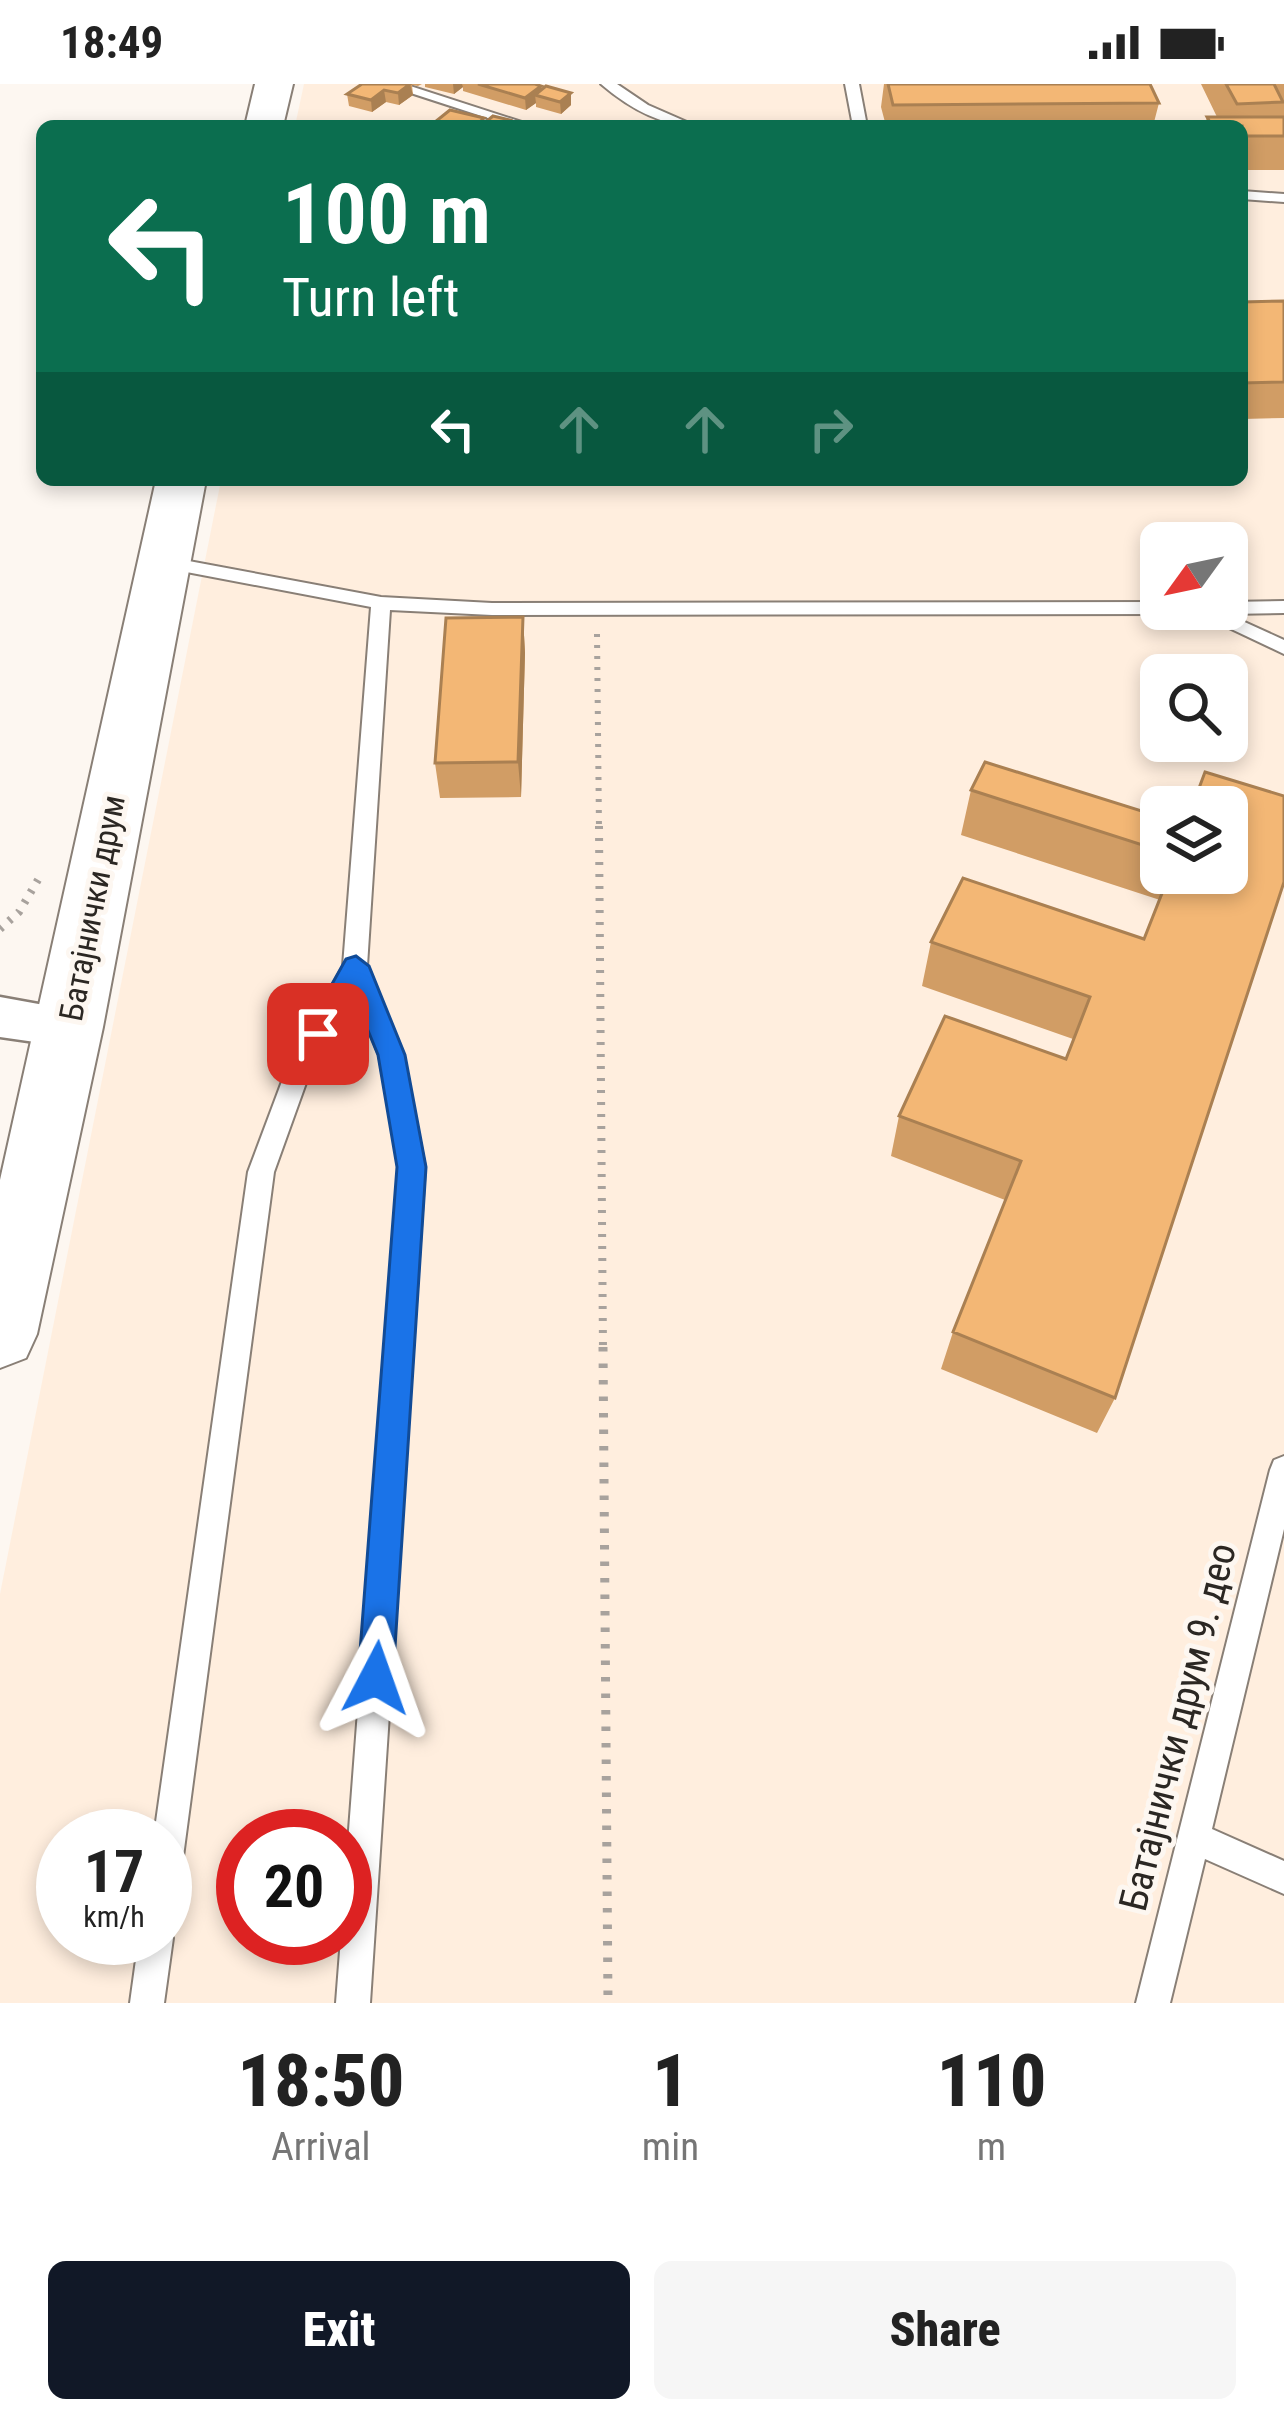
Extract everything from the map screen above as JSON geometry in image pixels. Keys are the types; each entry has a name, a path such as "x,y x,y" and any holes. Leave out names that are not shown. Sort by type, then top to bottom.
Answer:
{"main road":[{"path":"266,120 274,84"},
{"name":"Батајнички друм","path":"0,1334 19,1022 162,562 181,486"}],"lane":[{"path":"390,84 507,120"},
{"path":"608,84 643,108 674,120"},
{"path":"852,84 859,120"},
{"path":"1248,195 1284,198"},
{"path":"162,562 381,603 597,609 1140,608"},
{"path":"174,1809 260,1172 299,1068 356,966 381,603"},
{"path":"1248,608 1284,607"},
{"path":"1245,630 1284,648"},
{"path":"353,2003 412,1167 392,1055 356,966"},
{"name":"Батајнички друм 9. део","path":"1153,2003 1284,1470"},
{"path":"1196,1839 1284,1878"},
{"path":"147,2003 152,1965"}],"path":[{"path":"597,609 608,2003"},
{"path":"0,929 19,912 48,864"}],"shaded area":[{"path":"304,84 1284,84 1284,2003 0,2003 0,1594 220,486 1248,486 1248,120 296,120"}],"building":[{"path":"362,84 410,84 398,93 384,90 371,100 347,94"},
{"path":"478,84 535,84 541,86 525,98"},
{"path":"888,84 1150,84 1159,103 893,105"},
{"path":"1226,84 1274,84 1283,102 1237,104"},
{"path":"546,86 571,93 560,102 535,95"},
{"path":"450,110 484,118 482,120 438,120"},
{"path":"1284,117 1284,136 1248,136 1248,120 1209,120"},
{"path":"1284,301 1284,382 1248,383 1248,302"},
{"path":"523,617 518,762 435,763 446,618"},
{"path":"985,762 1140,810 1140,844 971,790"},
{"path":"1205,772 1284,796 1284,882 1115,1398 953,1332 1021,1161 899,1116 945,1016 1066,1059 1090,997 931,942 963,878 1144,939 1162,894 1248,894 1248,786 1200,786"}],"route":[{"path":"318,1034 356,966 392,1055 412,1167 376,1678"}]}
